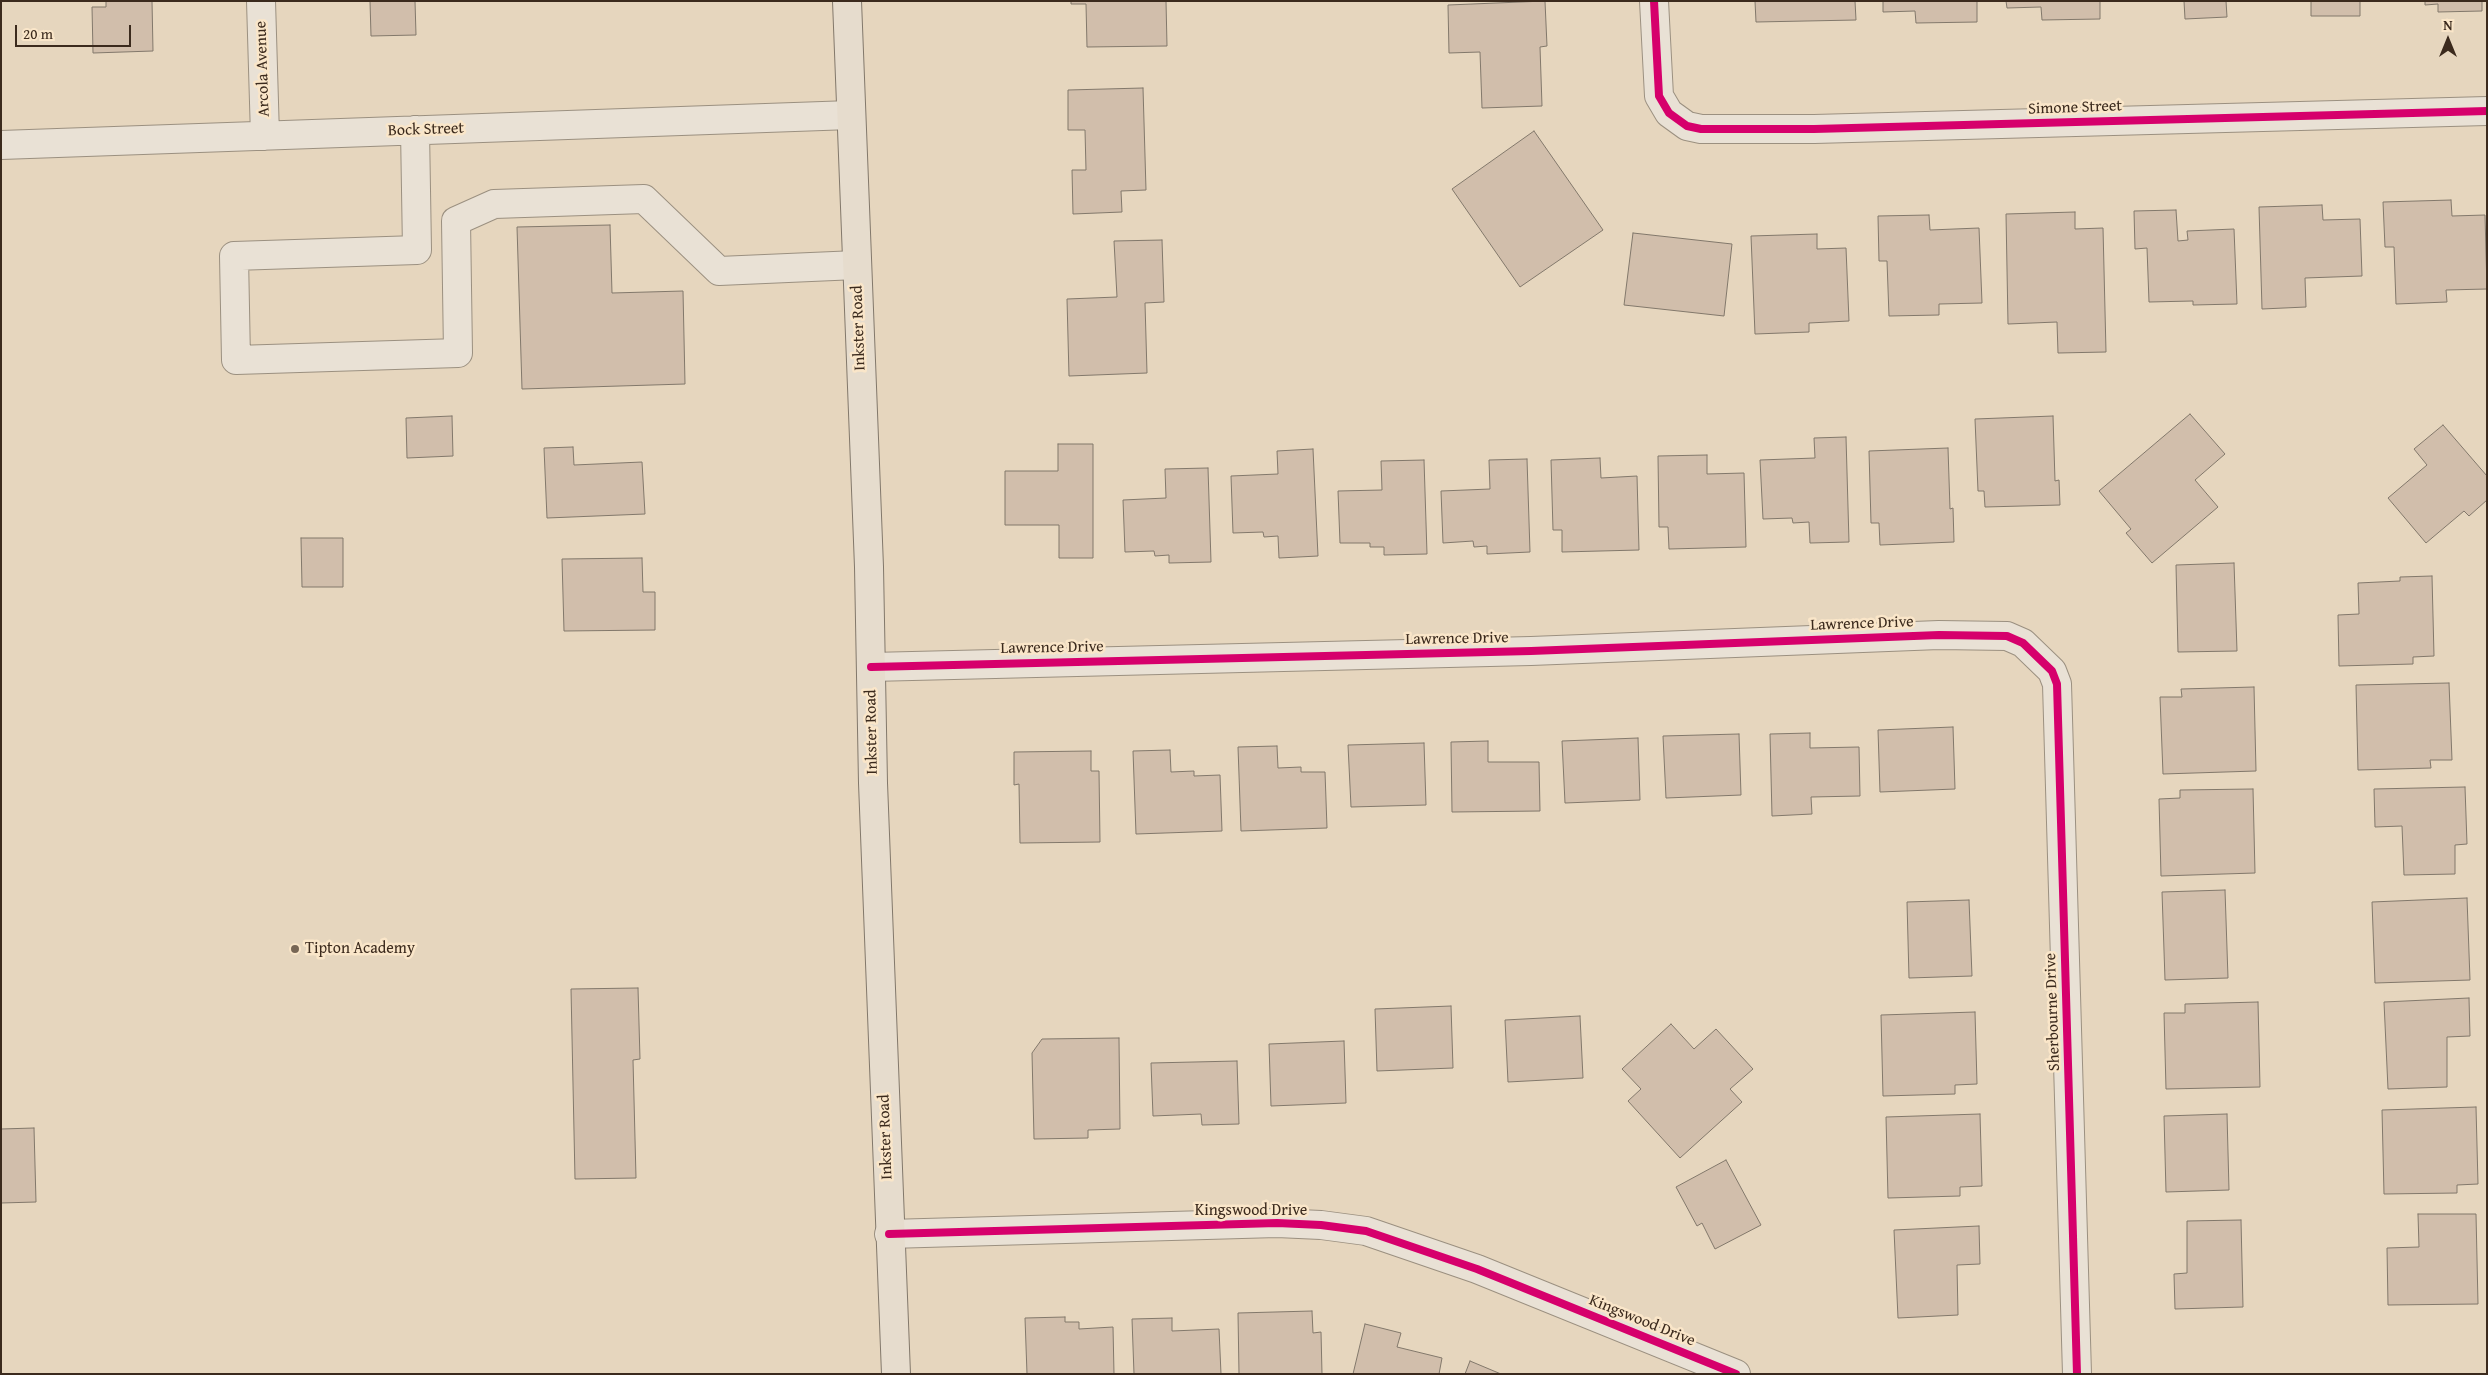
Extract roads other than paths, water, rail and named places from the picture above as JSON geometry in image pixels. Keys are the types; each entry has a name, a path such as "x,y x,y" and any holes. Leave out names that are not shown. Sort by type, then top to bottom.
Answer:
{"main road":[{"name":"Inkster Road","path":"847,1 869,567 873,783 889,1234 896,1374"}],"street":[{"name":"Arcola Avenue","path":"261,1 264,136"},
{"name":"Simone Street","path":"1654,1 1659,96 1669,113 1687,126 1700,129 1814,129 2487,111"},
{"name":"Bock Street","path":"1,145 851,115"},
{"path":"415,130 417,250"},
{"path":"457,250 234,256 236,360 458,353 457,250 456,222 494,204 644,199 719,271 857,265"},
{"name":"Lawrence Drive","path":"871,667 1530,650 1939,635 2008,636 2023,643 2039,655"},
{"name":"Sherbourne Drive","path":"2039,655 2052,670 2057,684 2077,1374"},
{"name":"Kingswood Drive","path":"889,1234 1277,1223 1321,1225 1366,1231 1477,1269 1736,1374"}],"place":[{"name":"Tipton Academy","path":"295,949"}]}
